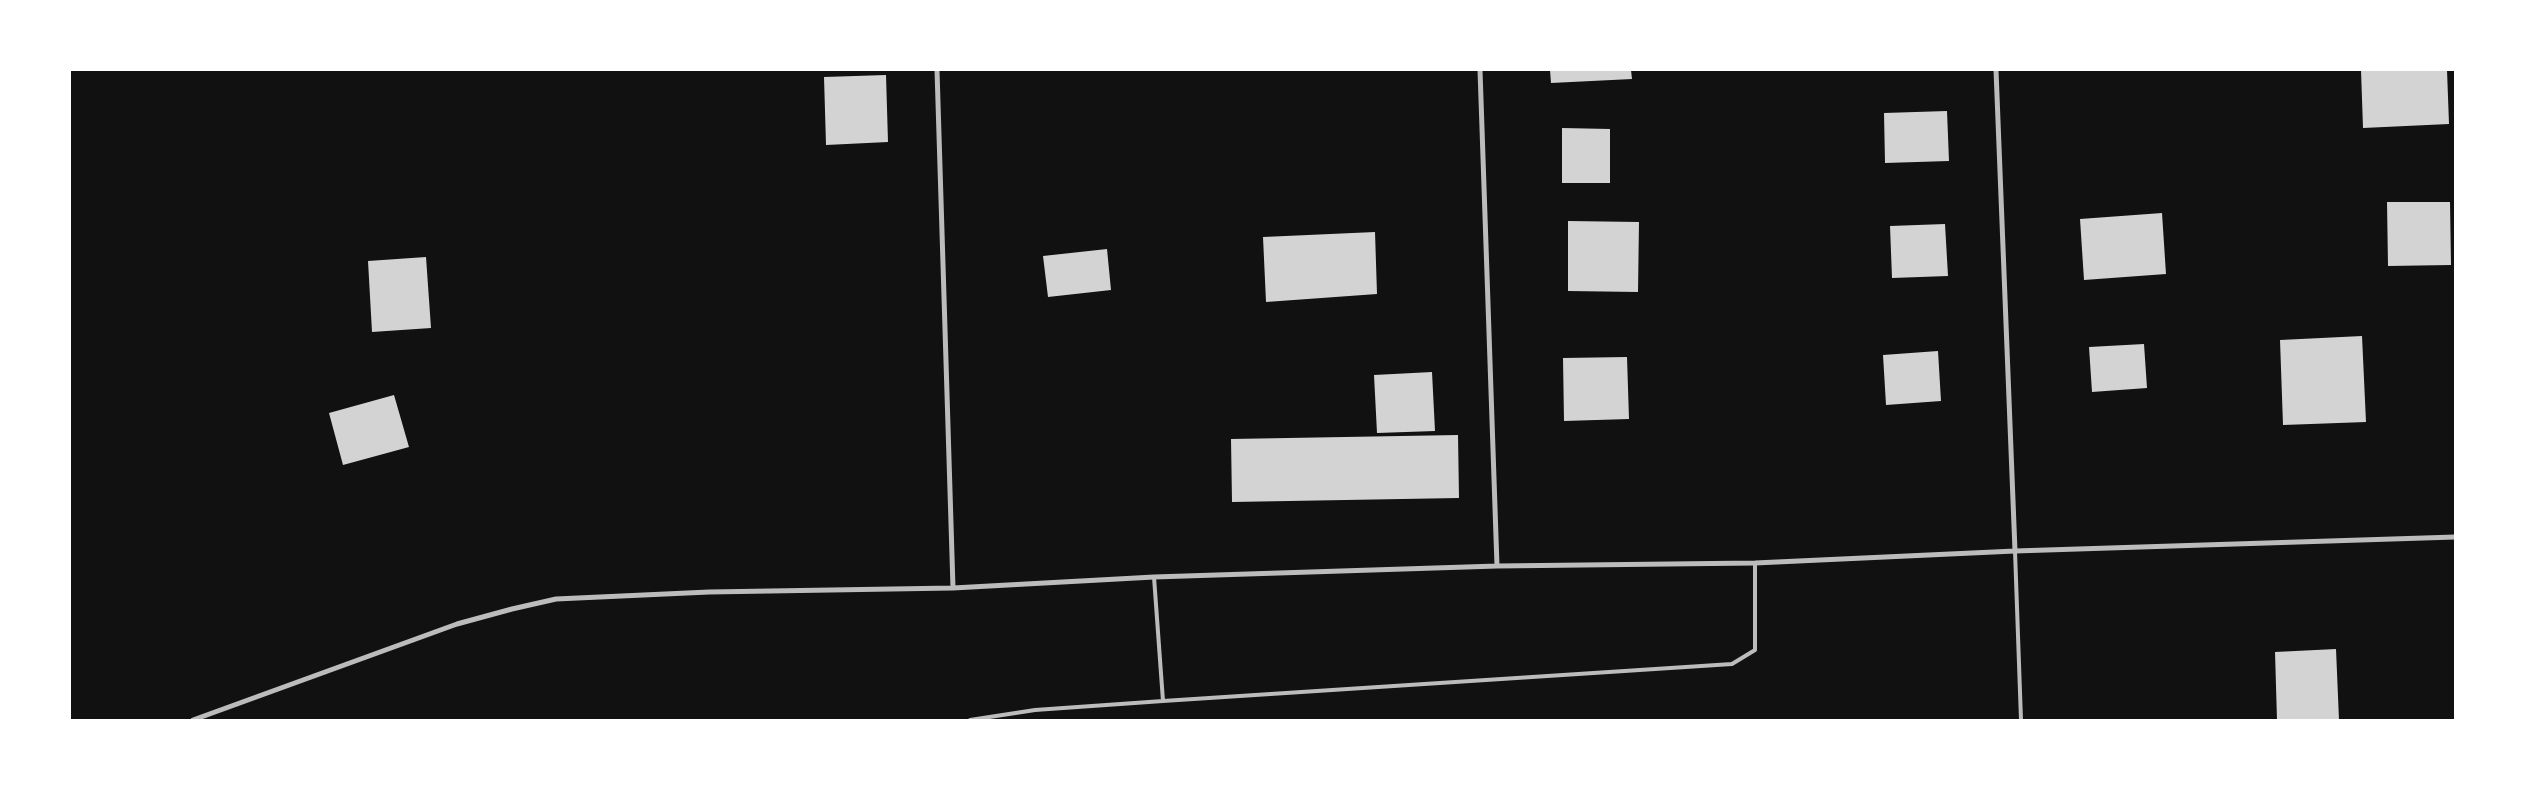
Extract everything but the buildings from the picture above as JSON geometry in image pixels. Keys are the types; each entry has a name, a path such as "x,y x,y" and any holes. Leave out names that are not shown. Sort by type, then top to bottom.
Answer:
{"street":[{"path":"937,70 953,588"},
{"path":"1480,70 1497,566"},
{"path":"1996,70 2015,551"},
{"path":"192,720 457,624 512,608 556,599 709,592 953,588 1154,577 1497,566 1755,563 2015,551 2455,537"}],"lane":[{"path":"2015,551 2021,720"},
{"path":"970,720 1035,710 1732,664 1755,650 1755,563"},
{"path":"1154,577 1163,701"}]}
